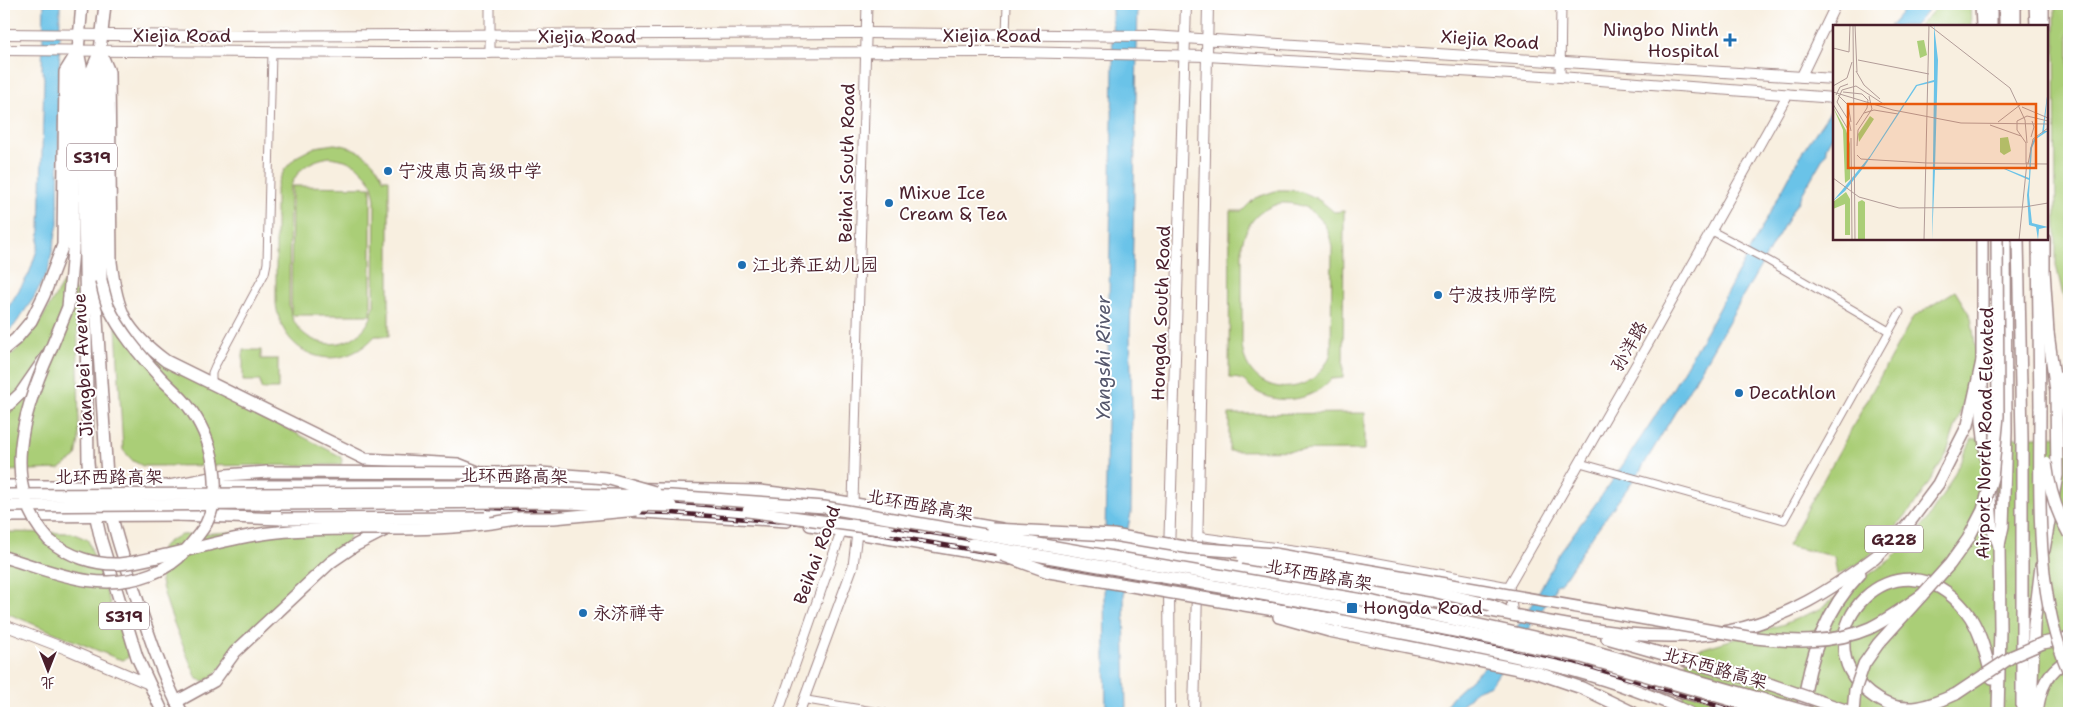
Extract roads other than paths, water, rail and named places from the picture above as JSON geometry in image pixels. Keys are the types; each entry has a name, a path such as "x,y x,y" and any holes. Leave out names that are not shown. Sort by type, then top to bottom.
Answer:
{"main road":[{"name":"Jiangbei Avenue","path":"82,4 78,51 82,71 88,462 90,486 94,515 121,608 137,657 163,713"},
{"name":"Jiangbei Avenue","path":"105,4 100,51 91,72 93,257 98,307 108,486 112,516 143,617 182,713"},
{"name":"Hongda South Road","path":"1170,713 1169,556 1186,55 1186,4"},
{"path":"1194,713 1208,4"},
{"path":"1982,4 1982,25"},
{"path":"1991,4 1991,25"},
{"path":"2005,4 2005,25"},
{"path":"2015,4 2015,25"},
{"path":"2035,4 2036,25"},
{"path":"2043,4 2043,25"},
{"name":"Xiejia Road","path":"4,34 102,36 866,29 1006,31 1207,38 1830,79"},
{"name":"Xiejia Road","path":"4,50 490,53 1007,52 1148,54 1560,78 1833,98"},
{"path":"78,51 74,74 73,250 68,308 24,408 12,459 15,490 23,512 40,533 55,546 81,558 101,564 142,561 276,532 323,529 469,526 523,518"},
{"path":"4,349 16,339 31,320 44,295 63,245 64,72 78,51"},
{"path":"4,557 76,579 94,582 118,582 140,578 163,569 179,558 206,524 211,511 214,482 213,463 212,454 202,428 188,405 143,358 121,328 108,305 101,280 100,51"},
{"path":"100,51 109,72 111,253 114,293 125,320 143,344 166,361 365,459 458,464 484,475 500,486"},
{"name":"G228","path":"1802,713 1811,662 1827,619 1857,577 1906,527 1938,484 1968,425 1982,361 1982,240"},
{"path":"1560,624 1772,685 1853,713 1855,690 1864,664 1878,644 1950,564 1968,539 1982,510 1992,478 1998,416 1997,240"},
{"name":"Airport North Road Elevated","path":"1998,699 2000,629 1999,544 2002,526 2006,432 2006,240"},
{"name":"Airport North Road Elevated","path":"2018,240 2022,438 2022,713"},
{"path":"2038,240 2040,503 2045,580 2051,621 2069,672"},
{"path":"2031,713 2034,625 2057,475 2056,391 2048,334 2044,240"},
{"path":"2048,334 2069,404"},
{"path":"4,409 21,393 50,351"},
{"path":"1982,361 1982,420 1992,528 1999,544"},
{"path":"2062,384 2069,421"},
{"path":"2040,409 2048,481 2069,534"},
{"path":"169,486 226,475 267,472 540,473 606,478 671,501"},
{"path":"4,486 500,486 760,492 853,503 1513,614 1560,624 1627,635 1659,637 1730,630 1763,620 1810,601 1841,583 1879,554"},
{"name":"北环西路高架","path":"4,495 485,492 824,507 1374,602 1579,647 1811,713"},
{"path":"179,515 281,519 523,518 602,515 671,501"},
{"name":"北环西路高架","path":"4,506 671,501 795,516 972,544 1331,606 1569,654 1776,713"},
{"path":"4,516 421,512 509,509 662,512 792,522 1197,589 1449,635 1628,676 1754,713"},
{"path":"176,702 214,681 235,652 331,562 356,545 421,512"},
{"path":"949,528 1113,535 1432,591 1492,605 1513,614"},
{"path":"972,544 1049,572 1349,622 1555,665 1625,685 1690,713"},
{"path":"1190,548 1274,554 1748,637 1787,642 1836,638 1869,628 1898,612 1922,595"},
{"path":"1998,713 1998,699 1983,645 1976,626 1955,599 1924,580 1902,578 1883,584 1870,591 1857,606 1844,638 1844,657 1861,687 1877,700 1909,709 1933,705 1956,694 2013,656 2043,643 2069,638"},
{"path":"1232,603 1329,631 1538,673 1582,688 1634,713"},
{"path":"4,625 70,650 149,684"},
{"path":"2037,713 2045,679 2055,668 2069,658"}],"street":[{"path":"490,4 490,53"},
{"name":"Beihai South Road","path":"853,503 867,4"},
{"path":"1006,31 1007,4"},
{"path":"1560,78 1561,4"},
{"path":"1801,77 1836,4"},
{"path":"212,384 212,374 215,366 265,273 267,264 272,52"},
{"name":"孙洋路","path":"1509,586 1788,94"},
{"path":"1712,231 1769,261 1889,331"},
{"path":"1580,463 1784,520 1900,312"},
{"name":"Beihai Road","path":"778,713 853,503"},
{"name":"Beihai Road","path":"800,713 853,566 857,533 853,503"},
{"path":"1197,536 1351,557 1509,586 1513,614"},
{"path":"807,700 885,713"}],"water":[{"path":"44,4 60,4 58,224 48,271 33,299 14,326 4,335 4,314 29,274 38,247 44,78 42,69"},
{"path":"1107,4 1138,4 1130,332 1132,405 1131,513 1127,533 1124,597 1126,713 1106,713 1104,597 1113,64 1112,9"},
{"path":"1909,4 1933,4 1916,25 1891,25"},
{"path":"1833,107 1833,135 1826,147 1827,151 1640,471 1593,535 1562,582 1556,585 1554,592 1491,685 1475,691 1455,713 1440,713 1452,697 1496,656 1529,610 1560,552 1610,484 1666,400 1707,330 1803,151"}],"railway":[{"path":"488,498 671,502 824,515 1354,603 1578,653 1784,713"},
{"path":"488,508 672,513 826,525 1351,614 1575,662 1741,713"}],"place":[{"name":"Ningbo Ninth Hospital","path":"1730,40"},
{"name":"宁波惠贞高级中学","path":"388,171"},
{"name":"Mixue Ice Cream & Tea","path":"889,203"},
{"name":"江北养正幼儿园","path":"742,265"},
{"name":"宁波技师学院","path":"1438,295"},
{"name":"Decathlon","path":"1739,393"},
{"name":"Hongda Road","path":"1352,608"},
{"name":"永济禅寺","path":"583,613"}],"water label":[{"name":"Yangshi River","path":"1103,358"}]}
